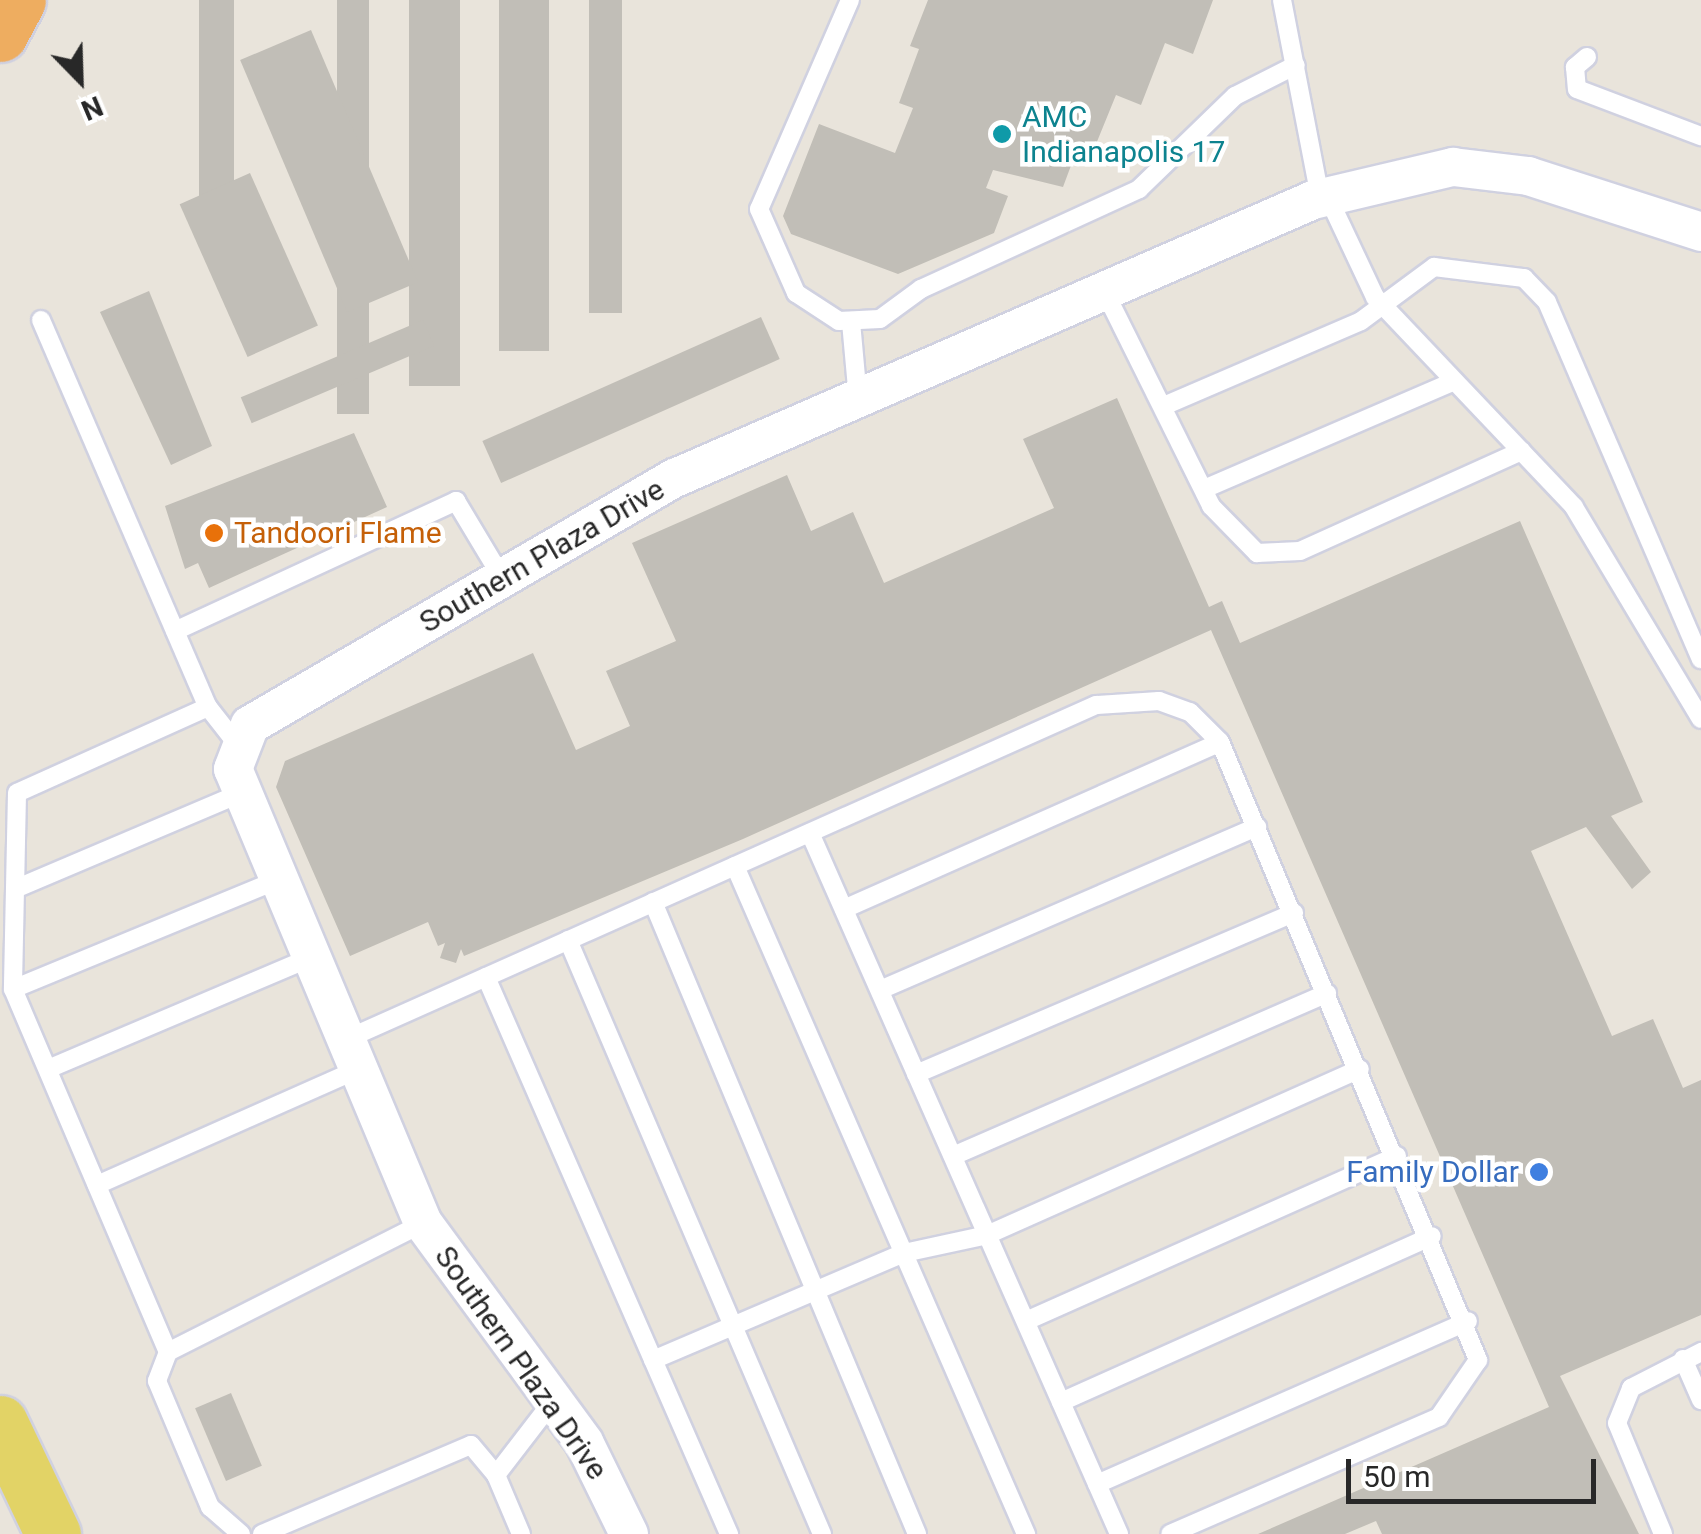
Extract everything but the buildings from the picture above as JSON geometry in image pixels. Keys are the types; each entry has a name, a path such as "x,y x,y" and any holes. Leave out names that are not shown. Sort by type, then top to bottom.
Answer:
{"highway":[{"path":"0,34 18,0"}],"main road":[{"path":"0,1423 53,1534"}],"street":[{"name":"Southern Plaza Drive","path":"628,1534 604,1477 423,1223 233,769 237,744 250,725 675,478 1324,196 1419,168 1491,170 1701,232"}],"lane":[{"path":"850,0 759,209 796,293 852,322 880,319 922,289 1139,190 1234,96 1296,65"},
{"path":"1282,0 1324,196 1382,307 1574,507 1701,719"},
{"path":"1587,58 1575,67 1577,89 1701,136"},
{"path":"1166,405 1382,307 1418,274 1454,264 1500,270 1538,288 1701,659"},
{"path":"1105,292 1166,405 1204,490 1239,543 1277,556 1520,451"},
{"path":"41,320 208,707 237,744"},
{"path":"852,322 858,400"},
{"path":"1204,490 1453,382"},
{"path":"175,631 456,501 501,576"},
{"path":"97,1186 353,1054 486,977 1096,705 1160,701 1206,722 1220,742 1468,1321 1478,1360 1439,1417 1170,1534"},
{"path":"168,1352 13,989 17,793 208,707"},
{"path":"844,909 1220,742"},
{"path":"16,889 243,792"},
{"path":"880,990 1256,827"},
{"path":"810,833 1118,1534"},
{"path":"735,866 1026,1534"},
{"path":"13,989 280,880"},
{"path":"653,902 917,1534"},
{"path":"916,1074 1294,913"},
{"path":"568,940 822,1534"},
{"path":"48,1069 312,957"},
{"path":"486,977 729,1534"},
{"path":"953,1156 1327,993"},
{"path":"653,1360 904,1252 987,1234 1360,1069"},
{"path":"1026,1321 1397,1156"},
{"path":"240,1534 210,1507 156,1382 168,1352 423,1223"},
{"path":"1061,1402 1432,1236"},
{"path":"1097,1484 1468,1321"},
{"path":"1664,1534 1617,1423 1631,1388 1692,1356 1701,1400"},
{"path":"496,1475 553,1401"},
{"path":"262,1534 471,1445 496,1475 521,1534"}],"place":[{"name":"AMC Indianapolis 17","path":"1002,134"},
{"name":"Tandoori Flame","path":"214,533"},
{"name":"Family Dollar","path":"1539,1172"}]}
